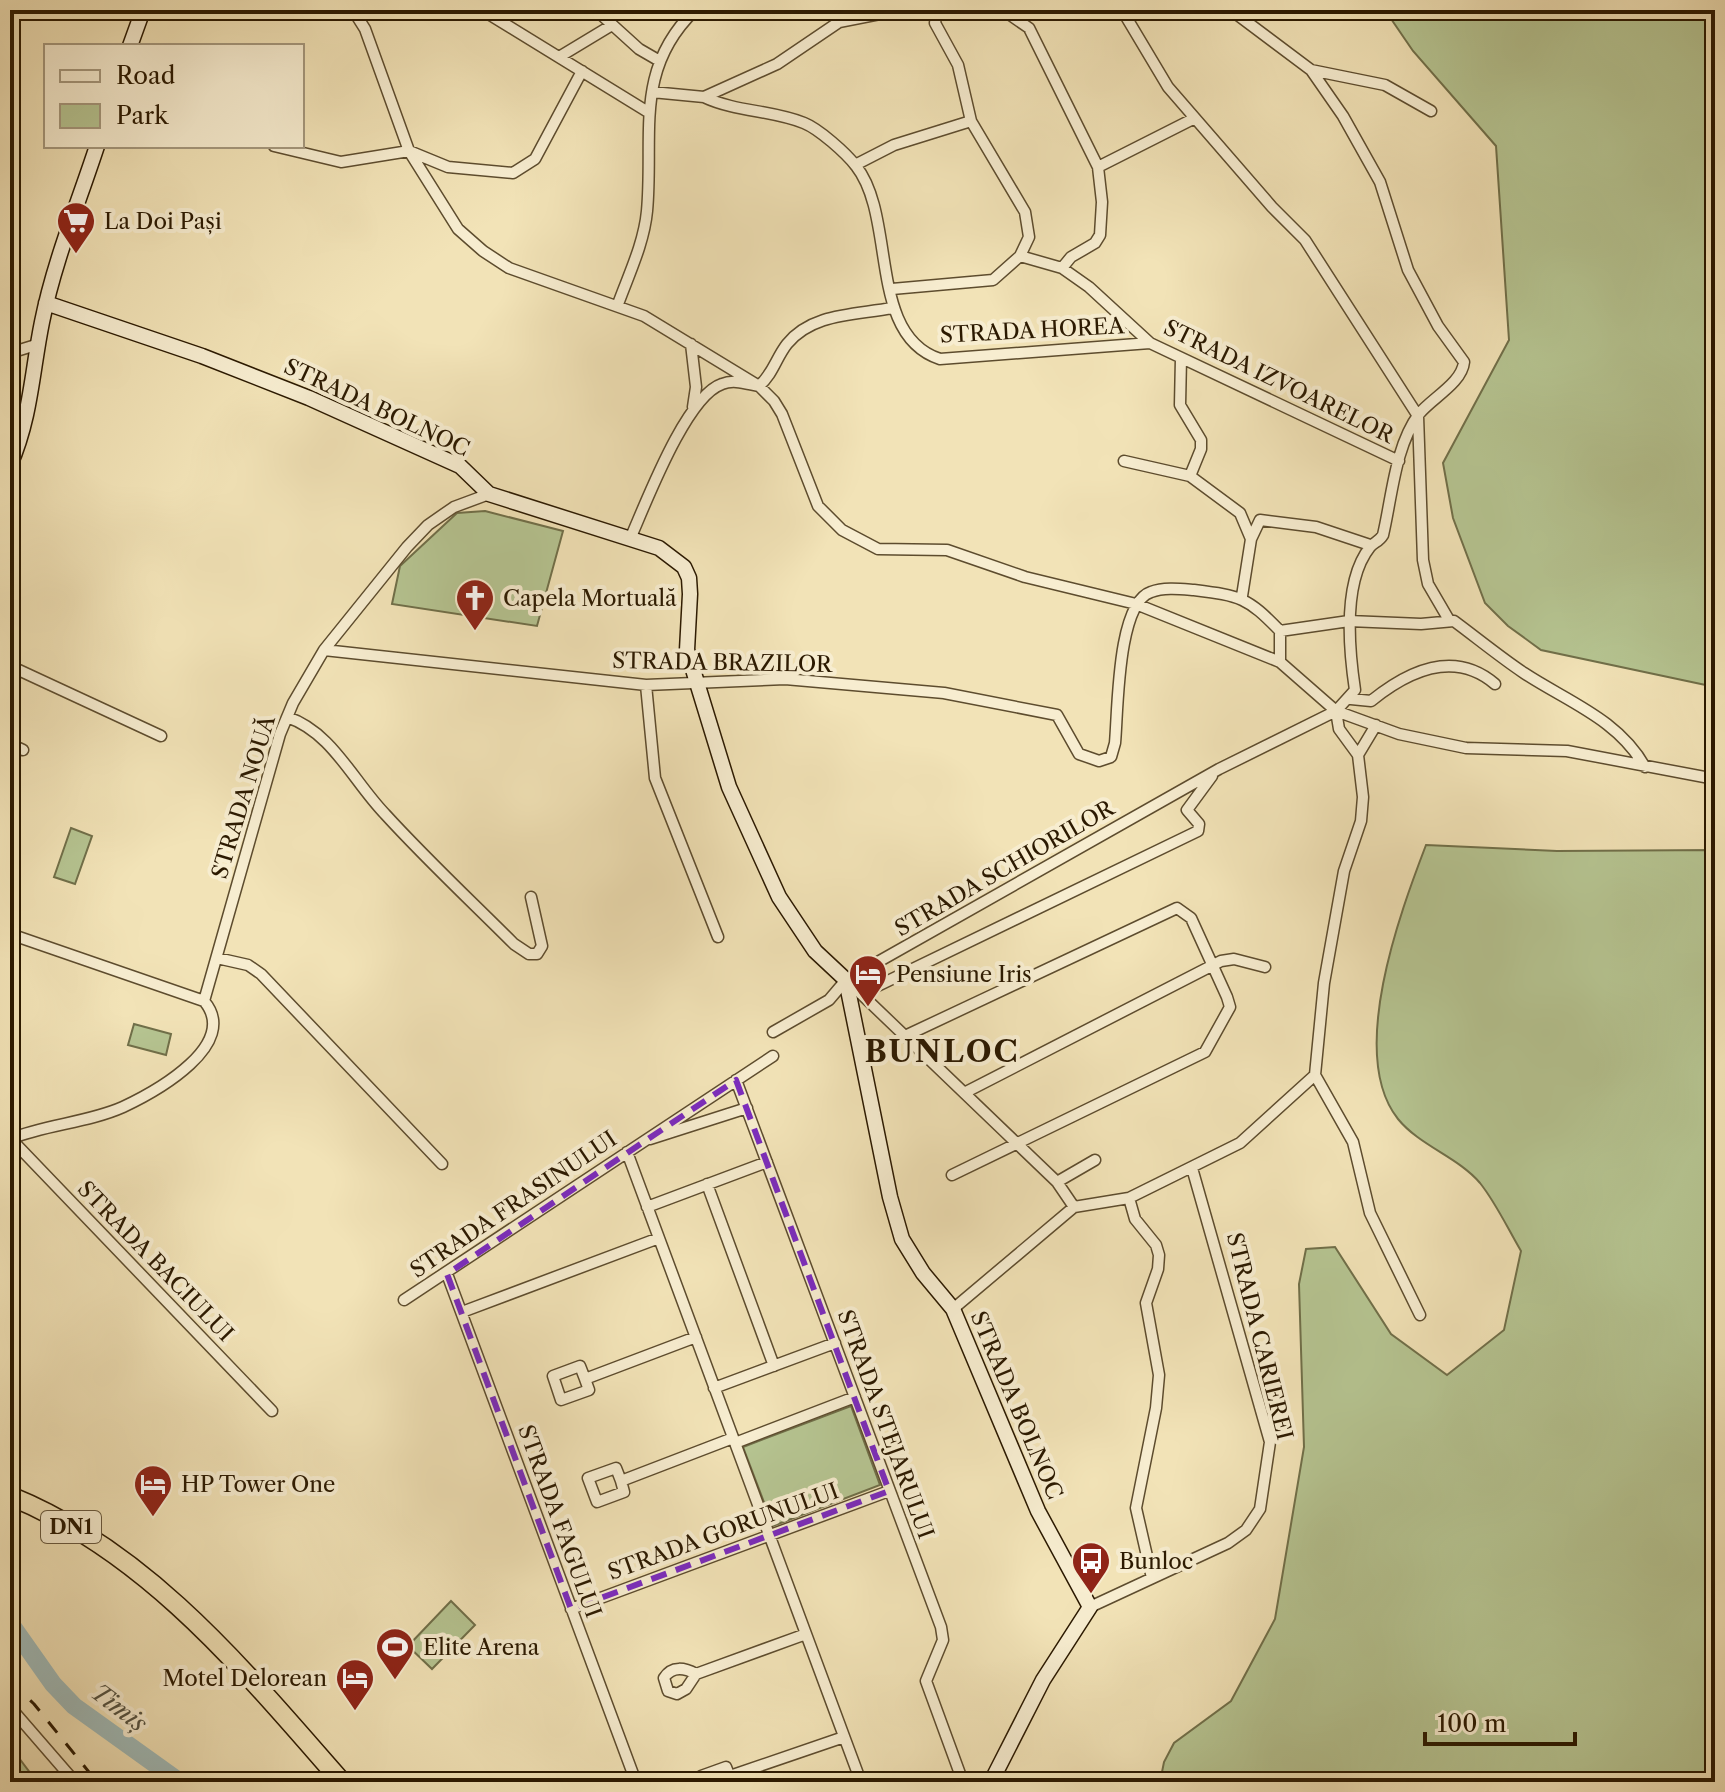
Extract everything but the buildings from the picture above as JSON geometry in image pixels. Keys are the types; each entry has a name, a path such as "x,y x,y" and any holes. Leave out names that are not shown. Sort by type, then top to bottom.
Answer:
{"highway":[{"name":"DN1","path":"10,1496 96,1543 184,1610 226,1650 342,1782"}],"street":[{"path":"131,44 143,10"},
{"path":"353,10 365,29 409,151 458,229 483,251 538,280 618,304 759,386 782,414 818,506 842,530 861,541 895,551 947,550 1025,577 1136,604 1280,662 1336,711 1446,745 1567,751 1715,779"},
{"path":"482,10 648,112"},
{"path":"596,10 639,49 658,60"},
{"path":"618,304 647,214 648,112 658,60 678,27 695,10"},
{"path":"704,97 777,64 839,22 900,10"},
{"path":"892,289 993,280 1020,256 1029,237 1025,212 971,121 958,65 935,23 937,10"},
{"path":"1003,10 1029,28 1098,167 1102,202 1100,235 1062,268"},
{"path":"1122,10 1168,87 1193,119 1305,240 1418,416 1423,560 1428,584 1449,620 1524,673 1603,718 1638,754 1645,767"},
{"path":"1231,10 1311,70 1364,150 1380,182 1408,270 1438,326 1464,362 1460,374 1418,416 1399,461 1383,535 1370,545 1357,577 1349,621 1355,690 1351,699 1371,701 1408,673 1432,667 1472,670 1495,684"},
{"path":"559,57 612,25"},
{"path":"1311,70 1385,85 1431,111"},
{"path":"282,148 341,162 409,151 448,167 513,173 535,159 582,71"},
{"path":"630,539 693,409 710,390 723,383 759,386 770,376 787,345 812,322 892,308 892,289 866,184 855,165 806,123 723,106 704,97 652,92"},
{"path":"1098,167 1193,119"},
{"path":"855,165 894,145 971,121"},
{"path":"10,465 29,410 46,303 96,148"},
{"name":"STRADA IZVOARELOR","path":"1020,256 1062,268 1089,287 1150,343 1399,461"},
{"name":"STRADA BOLNOC","path":"46,303 213,360 309,398 460,466 489,494 659,548 676,559 689,578 686,634 696,684 729,787 779,897 815,951 846,980 890,1197 902,1239 953,1309 1038,1511 1090,1607"},
{"name":"STRADA HOREA","path":"892,308 905,333 926,355 940,359 1150,343"},
{"path":"10,353 39,344"},
{"path":"691,344 696,378 693,409"},
{"path":"1181,358 1180,405 1201,440 1201,449 1190,476"},
{"path":"1124,461 1190,476 1240,513 1251,539"},
{"name":"STRADA NOUĂ","path":"10,1139 124,1106 187,1067 213,1035 214,1013 204,1001 287,717 324,650 428,525 454,507 489,494"},
{"path":"1242,596 1255,524 1266,520 1316,527 1370,545"},
{"path":"1136,604 1150,592 1180,589 1242,596 1280,631 1280,662"},
{"name":"STRADA BRAZILOR","path":"324,650 646,685 785,679 944,693 1057,715 1079,754 1099,761 1111,757 1115,743 1124,643 1136,604"},
{"path":"1280,631 1349,621 1421,624 1449,620"},
{"path":"10,666 161,736"},
{"path":"646,685 655,778 718,937"},
{"name":"STRADA SCHIORILOR","path":"773,1032 829,1000 846,980 1219,769 1336,711 1351,699"},
{"path":"1336,711 1339,729 1358,755 1363,797 1361,821 1341,885 1324,983 1315,1075 1353,1142 1370,1213 1420,1315"},
{"path":"287,717 301,721 337,752 369,797 514,944 529,954 537,954 542,946 531,897"},
{"path":"1358,755 1376,725"},
{"path":"10,744 23,750"},
{"name":"STRADA SCHIORILOR","path":"861,994 1198,831 1199,824 1187,810 1219,769"},
{"path":"905,1036 1167,910 1177,908 1191,918 1230,1007 1205,1052 952,1175"},
{"path":"10,934 204,1001"},
{"path":"217,958 248,965 261,974 442,1164"},
{"path":"966,1092 1214,965 1234,959 1265,967"},
{"path":"846,980 1057,1182 1074,1207"},
{"name":"STRADA FRASINULUI","path":"404,1300 773,1056"},
{"path":"953,1309 1074,1207 1129,1198 1240,1143 1315,1075"},
{"name":"STRADA STEJARULUI","path":"736,1080 943,1635 926,1681 963,1782"},
{"name":"STRADA FRASINULUI","path":"644,1140 747,1108"},
{"name":"STRADA BACIULUI","path":"10,1139 272,1411"},
{"path":"627,1152 861,1782"},
{"path":"1057,1182 1095,1160"},
{"path":"647,1207 767,1162"},
{"name":"STRADA CARIEREI","path":"1090,1607 1228,1543 1246,1530 1262,1501 1269,1463 1268,1433 1192,1168"},
{"path":"707,1184 774,1366"},
{"path":"1129,1198 1135,1219 1156,1245 1159,1255 1158,1269 1146,1303 1159,1375 1156,1408 1136,1508 1152,1578"},
{"path":"462,1312 659,1238"},
{"name":"STRADA FAGULUI","path":"447,1274 636,1782"},
{"path":"585,1379 696,1337"},
{"path":"714,1388 835,1343"},
{"path":"621,1481 855,1397"},
{"name":"STRADA GORUNULUI","path":"571,1609 889,1491"},
{"path":"991,1782 1043,1680 1090,1607"},
{"path":"696,1674 806,1634"},
{"path":"10,1707 75,1782"},
{"path":"703,1782 701,1776 726,1767 731,1779 844,1737"}],"highlighted area":[{"path":"736,1080 889,1491 571,1609 447,1274"}],"green space":[{"path":"1385,10 1715,10 1715,687 1541,650 1508,626 1485,603 1453,518 1443,463 1509,340 1496,146 1413,51"},
{"path":"485,511 563,531 537,626 392,604 400,566 457,513"},
{"path":"71,828 92,836 75,884 54,877"},
{"path":"1426,845 1557,851 1715,850 1715,1782 1160,1782 1164,1762 1174,1743 1231,1701 1275,1619 1304,1447 1299,1284 1306,1249 1335,1247 1391,1334 1447,1375 1504,1330 1521,1251 1480,1183 1461,1166 1417,1137 1398,1119 1383,1092 1377,1059 1383,984 1403,908"},
{"path":"134,1024 171,1034 166,1055 128,1045"},
{"path":"851,1406 880,1485 773,1526 743,1447"},
{"path":"451,1601 475,1625 432,1669 408,1646"},
{"path":"10,1746 37,1782 10,1782"}],"waterway":[{"name":"Timiș","path":"10,1623 53,1684 74,1706 180,1782"},
{"path":"10,1759 23,1782"}],"railway":[{"path":"10,1681 34,1704 97,1782"}],"place":[{"name":"La Doi Pași","path":"76,255"},
{"name":"Capela Mortuală","path":"475,632"},
{"name":"Pensiune Iris","path":"868,1008"},
{"name":"HP Tower One","path":"153,1518"},
{"name":"Bunloc","path":"1091,1595"},
{"name":"Elite Arena","path":"395,1681"},
{"name":"Motel Delorean","path":"355,1712"}],"district":[{"name":"BUNLOC","path":"942,1052"}]}
